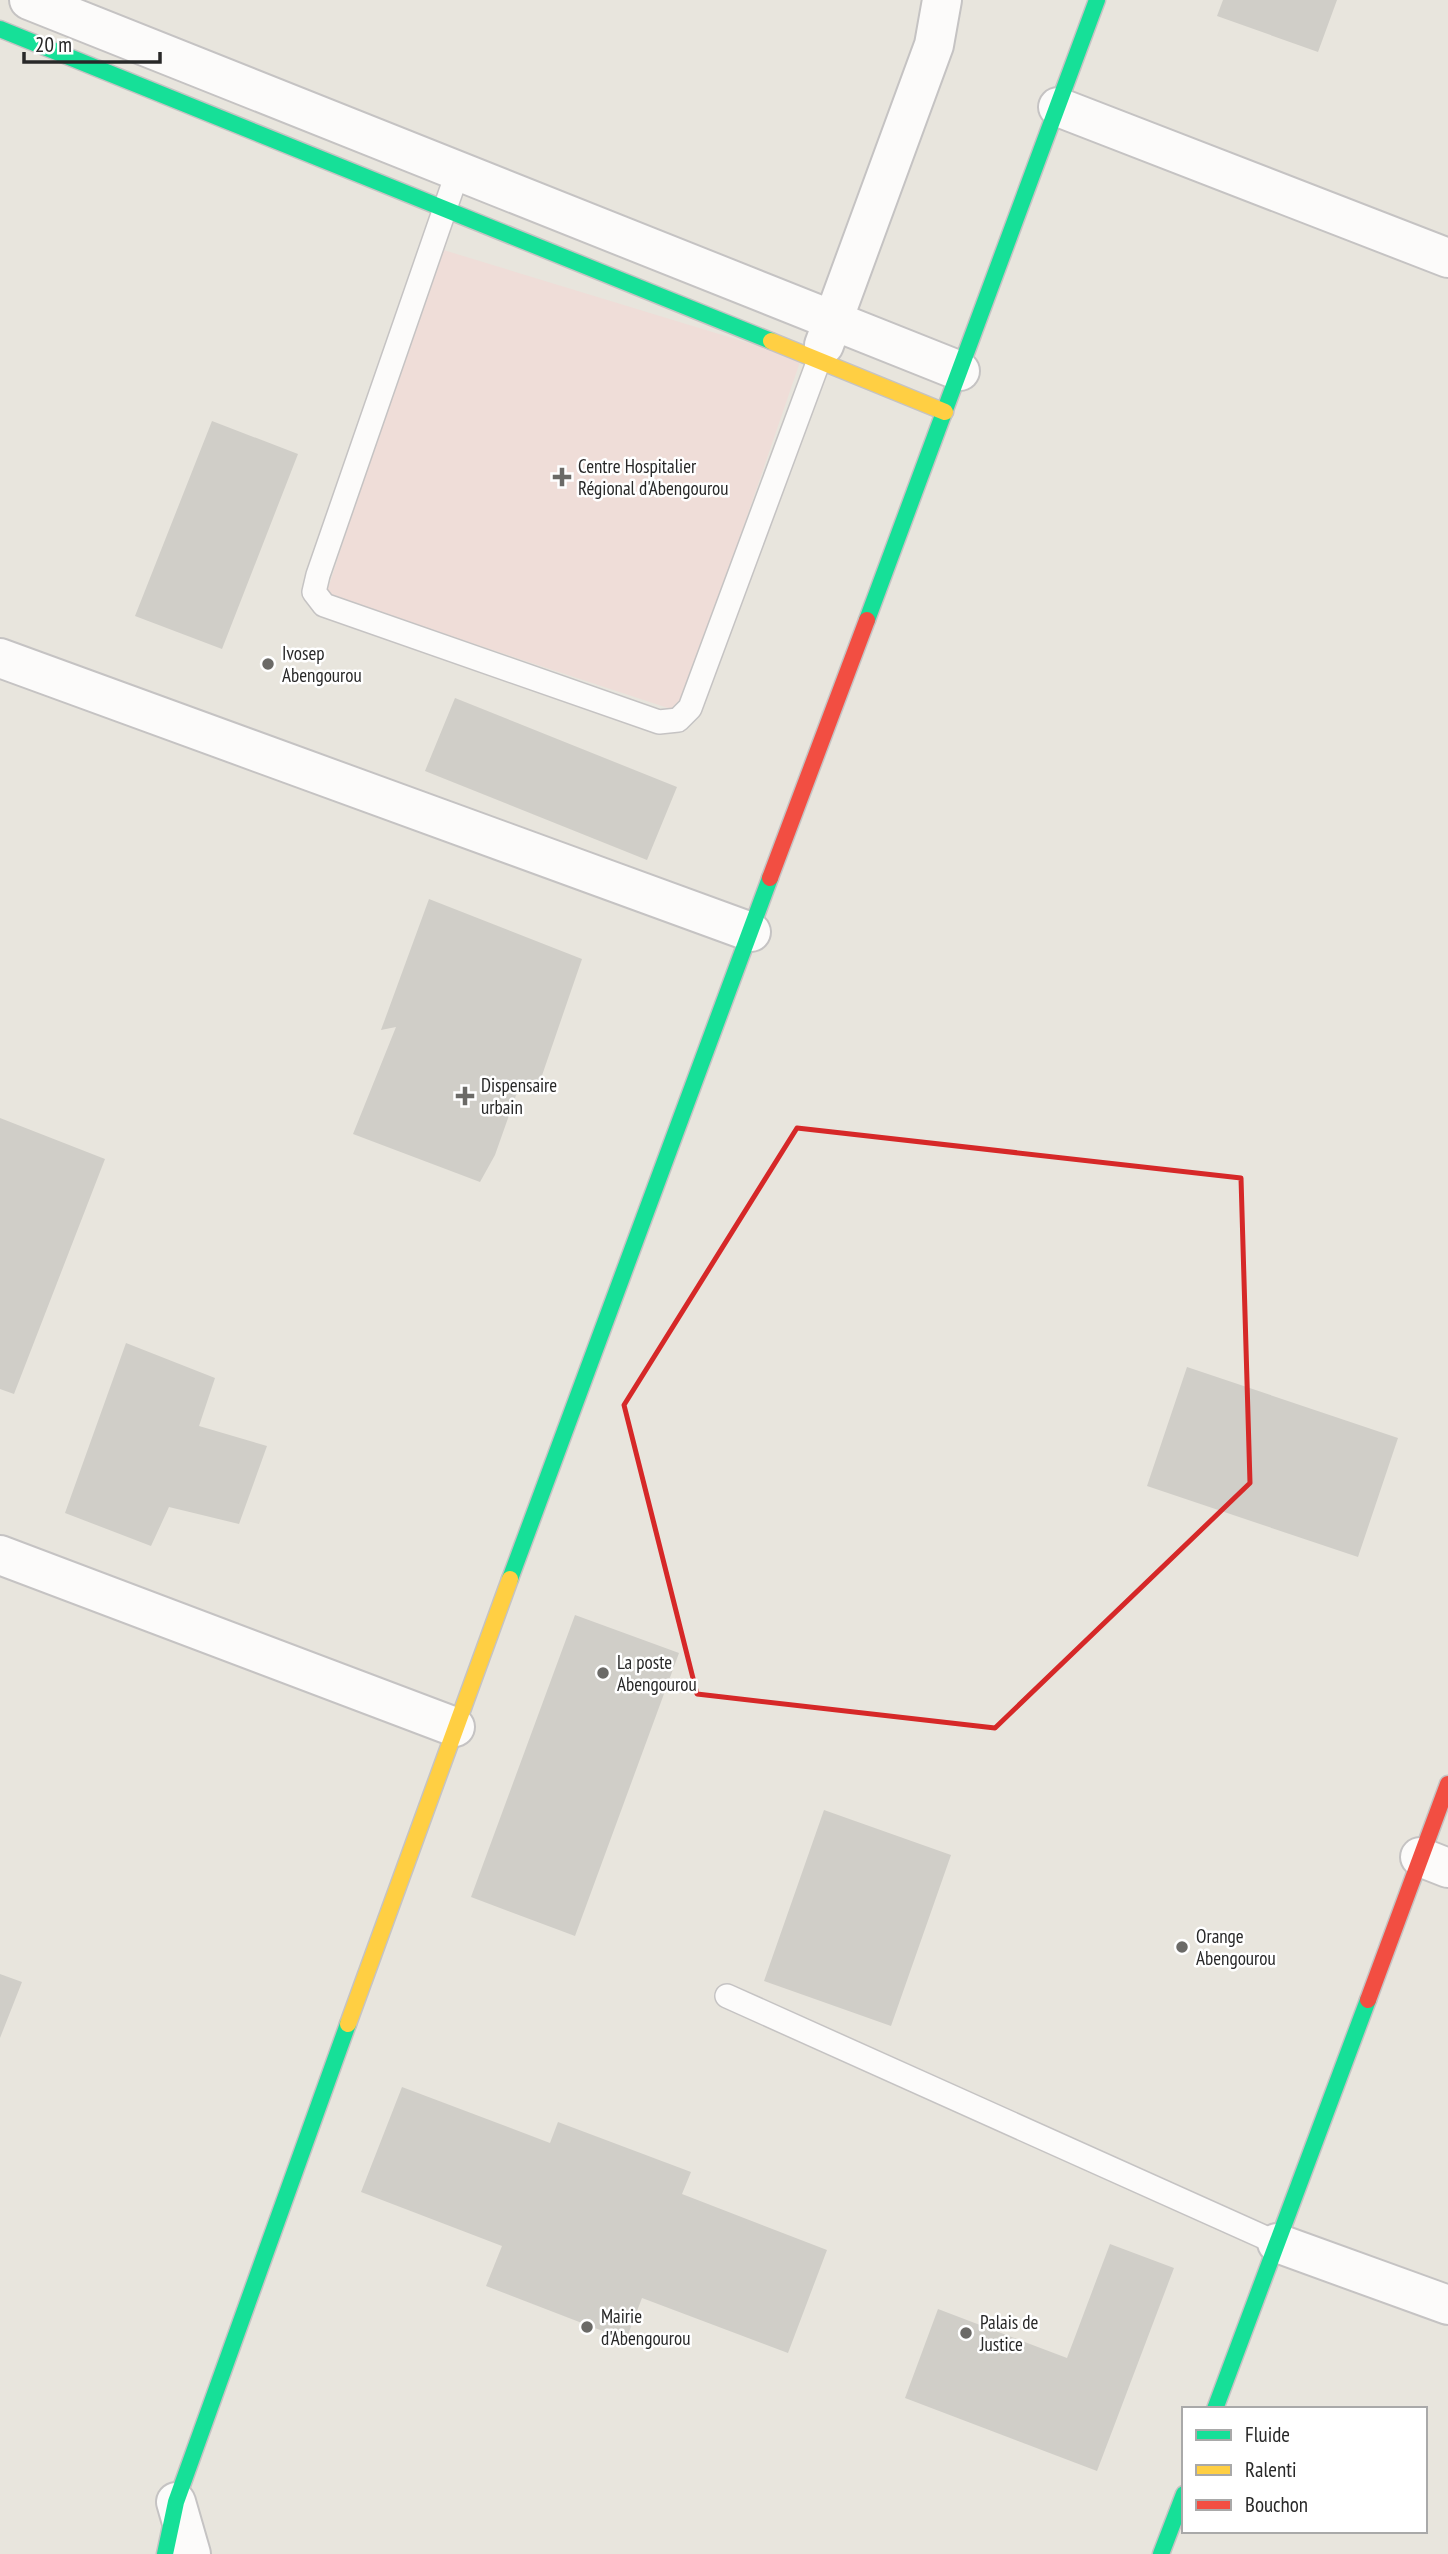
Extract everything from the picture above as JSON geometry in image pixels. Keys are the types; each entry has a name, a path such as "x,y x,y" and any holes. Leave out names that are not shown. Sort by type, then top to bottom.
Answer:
{"street":[{"path":"0,14 6,0"},
{"path":"29,0 960,371"},
{"path":"819,360 934,45 942,0"},
{"path":"165,2554 176,2502 455,1727 1097,0"},
{"path":"0,29 945,412"},
{"path":"1058,107 1448,258"},
{"path":"0,658 751,932"},
{"path":"0,1555 455,1727"},
{"path":"1216,2407 1277,2243 1434,1863 1448,1784"},
{"path":"1277,2243 1448,2305"},
{"path":"1161,2554 1182,2499"},
{"path":"176,2502 191,2554"}],"lane":[{"path":"458,171 318,575 314,592 324,605 659,722 678,720 690,708 819,360"},
{"path":"727,1996 1277,2243"}],"highlighted area":[{"path":"797,1128 1241,1178 1250,1483 995,1728 697,1694 624,1405"}],"shaded area":[{"name":"Centre Hospitalier Régional d'Abengourou","path":"437,248 801,359 680,712 326,595"}],"building":[{"path":"1223,0 1337,0 1318,52 1217,16"},
{"path":"212,421 298,454 222,649 135,616"},
{"path":"455,698 677,787 647,860 425,771"},
{"path":"429,899 582,959 537,1090 520,1084 495,1155 480,1182 353,1134 396,1027 381,1030"},
{"path":"0,1118 105,1159 14,1394 0,1389"},
{"path":"126,1343 215,1378 199,1426 267,1446 239,1524 169,1507 151,1546 65,1513"},
{"path":"1187,1367 1398,1438 1358,1557 1147,1486"},
{"path":"575,1615 679,1653 575,1936 471,1897"},
{"path":"824,1810 951,1855 891,2026 764,1981"},
{"path":"0,1974 22,1982 0,2038"},
{"path":"402,2087 550,2143 558,2122 691,2172 682,2194 827,2250 788,2353 642,2298 626,2340 486,2286 502,2246 361,2192"},
{"name":"Palais de Justice","path":"1110,2244 1174,2268 1097,2471 905,2398 938,2309 1067,2358"}],"traffic: fast":[{"path":"867,620 1097,0"},
{"path":"0,29 771,341"},
{"path":"510,1579 770,878"},
{"path":"1216,2407 1368,2000"},
{"path":"165,2554 176,2502 348,2024"},
{"path":"1161,2554 1182,2499"}],"traffic: slow":[{"path":"771,341 945,412"},
{"path":"348,2024 510,1579"}],"traffic: jam":[{"path":"770,878 867,620"},
{"path":"1368,2000 1448,1784"}],"place":[{"name":"Centre Hospitalier Régional d'Abengourou","path":"562,477"},
{"name":"Ivosep Abengourou","path":"268,664"},
{"name":"Dispensaire urbain","path":"465,1096"},
{"name":"La poste Abengourou","path":"603,1673"},
{"name":"Orange Abengourou","path":"1182,1947"},
{"name":"Mairie d'Abengourou","path":"587,2327"},
{"name":"Palais de Justice","path":"966,2333"}]}
